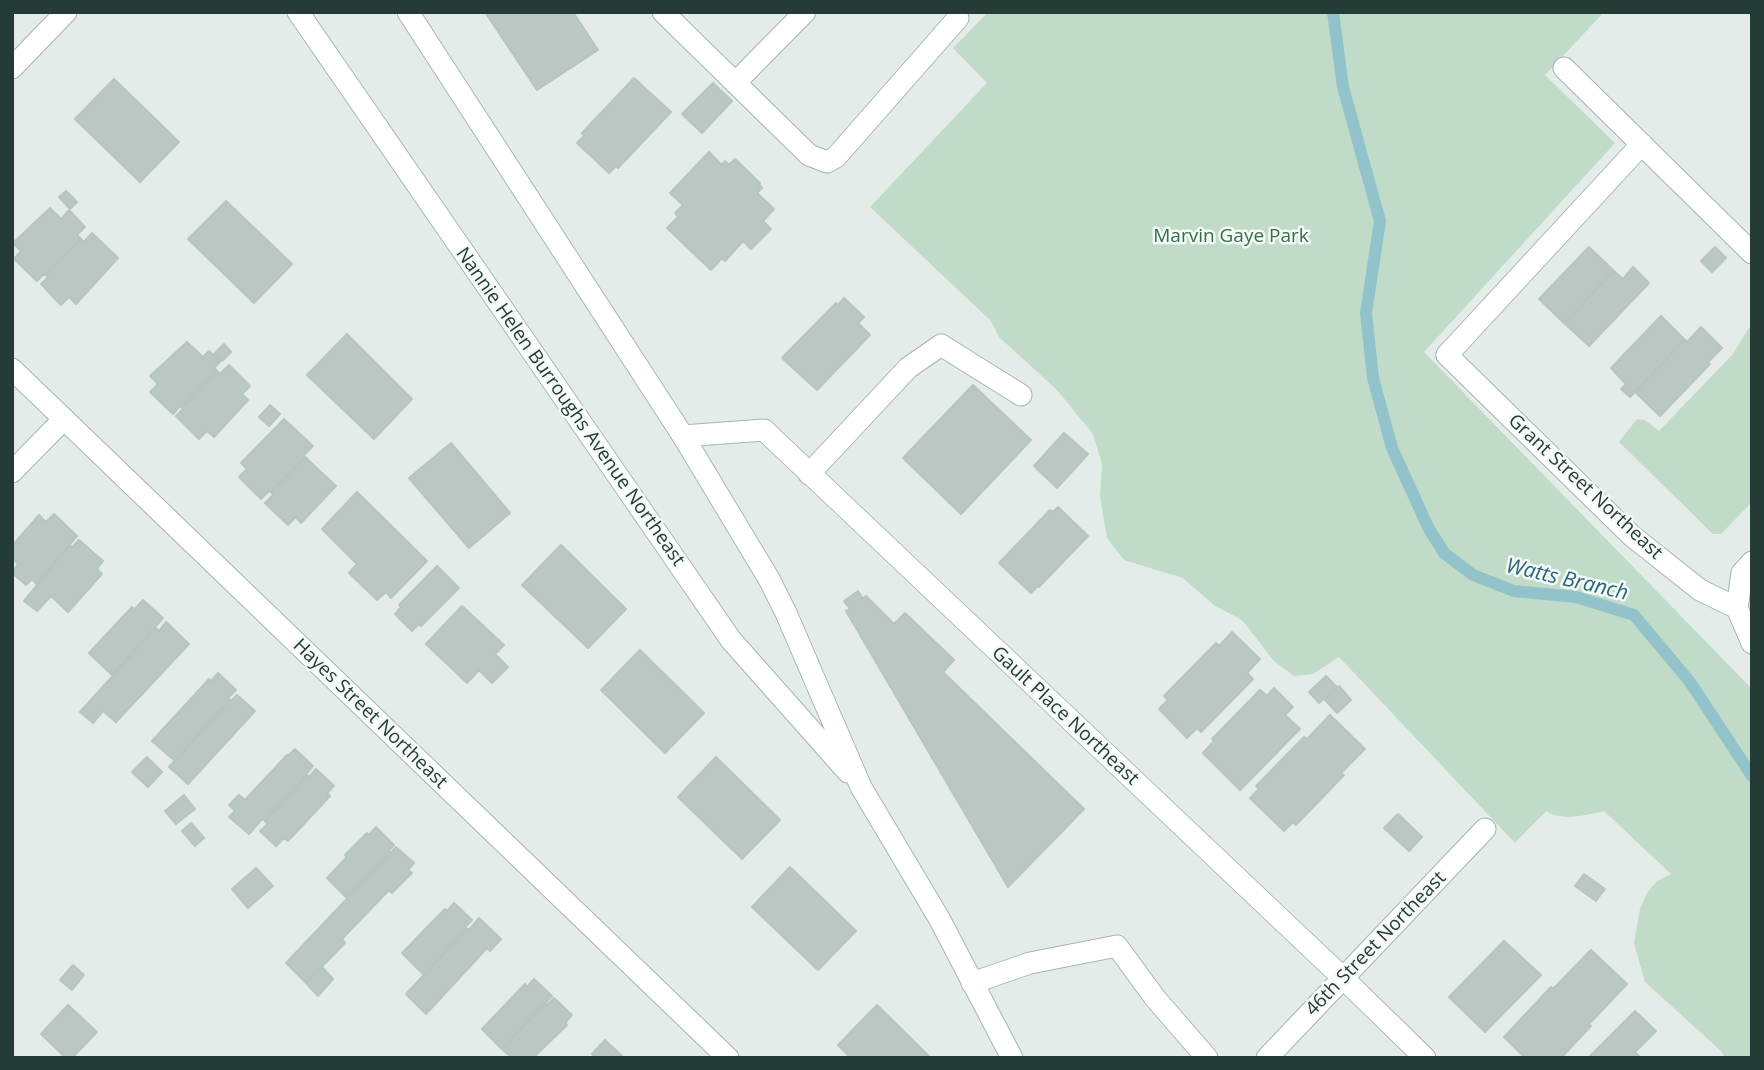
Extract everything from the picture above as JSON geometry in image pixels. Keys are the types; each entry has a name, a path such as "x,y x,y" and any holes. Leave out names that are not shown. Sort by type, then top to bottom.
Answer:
{"street":[{"path":"12,68 66,12"},
{"name":"Nannie Helen Burroughs Avenue Northeast","path":"298,12 731,640 861,787"},
{"name":"Nannie Helen Burroughs Avenue Northeast","path":"408,12 683,436 769,579 861,787 940,920 1012,1058"},
{"path":"663,12 809,155 827,162 836,157 958,18"},
{"path":"735,83 805,12"},
{"path":"1564,68 1752,253"},
{"name":"Grant Street Northeast","path":"1642,144 1447,355 1632,536 1700,590 1737,608"},
{"path":"809,474 908,368 941,345 1021,395"},
{"name":"Hayes Street Northeast","path":"12,369 728,1058"},
{"path":"12,472 64,419"},
{"name":"Gault Place Northeast","path":"683,436 764,430 1425,1058"},
{"path":"1752,562 1742,573 1737,608 1752,643"},
{"name":"46th Street Northeast","path":"1267,1058 1485,829"},
{"path":"972,983 1030,963 1117,946 1156,998 1207,1058"}],"green space":[{"name":"Marvin Gaye Park","path":"988,12 1604,12 1545,75 1615,143 1424,352 1752,689 1752,1058 1725,1058 1721,1051 1645,982 1634,943 1640,909 1647,893 1657,881 1671,874 1604,811 1567,817 1546,811 1515,843 1339,657 1313,674 1294,676 1274,661 1242,620 1215,606 1183,578 1124,560 1107,538 1100,497 1102,464 1093,434 1057,390 999,337 991,321 870,207 987,83 953,48"},
{"path":"1752,326 1752,502 1721,534 1713,534 1619,442 1637,419 1645,420 1659,431 1733,354"}],"building":[{"path":"485,12 573,12 598,50 537,90"},
{"path":"634,78 671,112 618,168 616,166 609,173 577,143 584,136 582,133"},
{"path":"114,79 179,142 140,182 75,119"},
{"path":"713,83 732,101 702,133 682,114"},
{"path":"709,152 722,165 725,161 729,165 735,159 760,183 762,188 757,193 774,209 763,221 771,229 751,249 743,241 725,261 722,258 711,270 667,228 678,217 675,213 683,205 670,193"},
{"path":"66,191 77,202 70,209 59,197"},
{"path":"226,201 292,264 254,303 188,239"},
{"path":"50,208 61,219 69,210 85,227 77,235 81,239 37,281 14,259 21,251 13,243"},
{"path":"92,233 118,258 76,304 69,297 61,305 41,284 48,277 46,275 81,239 84,242"},
{"path":"1589,247 1614,271 1564,323 1539,299"},
{"path":"1715,247 1726,258 1712,272 1701,261"},
{"path":"1633,267 1649,283 1589,346 1564,323 1614,271 1623,279"},
{"path":"844,298 864,317 858,323 870,335 817,390 782,358"},
{"path":"1661,316 1685,340 1630,397 1621,389 1626,384 1611,368"},
{"path":"1701,327 1722,348 1660,416 1635,392"},
{"path":"347,334 412,399 374,439 307,375"},
{"path":"187,342 203,357 209,351 220,362 214,368 217,371 173,414 150,392 158,384 150,376"},
{"path":"224,344 231,352 222,361 214,354"},
{"path":"229,365 250,386 242,394 248,400 214,437 207,431 199,439 176,416 217,371 220,374"},
{"path":"973,385 1031,440 961,514 903,458"},
{"path":"270,405 280,414 269,426 259,417"},
{"path":"284,419 313,446 271,492 261,499 239,477 247,469 241,463"},
{"path":"1064,433 1088,454 1057,488 1034,466"},
{"path":"451,443 510,513 469,548 409,478"},
{"path":"305,457 336,486 301,523 296,517 288,525 265,503 273,495 271,492"},
{"path":"357,492 427,561 391,598 386,592 377,600 349,573 357,564 322,529"},
{"path":"1058,507 1088,536 1031,593 999,563 1050,510 1053,512"},
{"path":"54,514 77,536 36,584 32,579 26,585 12,573 18,564 12,558 12,546 39,515 46,522"},
{"path":"79,540 103,561 97,569 102,574 68,612 51,596 37,611 24,601 70,545 72,547"},
{"path":"561,545 626,609 588,648 522,585"},
{"path":"437,566 459,588 421,626 419,624 412,631 395,614 401,607 399,605"},
{"path":"858,591 863,599 866,596 894,624 905,613 954,660 943,672 1084,809 1008,887 846,611 850,609 844,601"},
{"path":"143,600 163,618 112,675 89,653 132,607 135,609"},
{"path":"462,606 504,645 495,654 508,667 492,683 479,670 467,683 426,644"},
{"path":"166,622 189,644 116,722 103,711 93,723 80,712 156,628 159,631"},
{"path":"1232,632 1260,659 1247,673 1253,679 1201,732 1197,728 1187,738 1159,709 1168,700 1164,696 1216,643 1219,646"},
{"path":"640,650 704,713 665,753 601,690"},
{"path":"218,673 236,690 175,761 152,741 209,679 211,681"},
{"path":"1326,676 1337,687 1319,703 1309,692"},
{"path":"1339,686 1351,700 1337,713 1325,700"},
{"path":"1274,688 1293,707 1285,715 1300,729 1240,790 1203,753 1214,741 1212,739 1260,690 1267,696"},
{"path":"237,695 255,711 188,784 169,767"},
{"path":"1330,715 1365,749 1296,825 1293,822 1284,831 1250,798 1259,789 1256,786 1304,737 1307,739"},
{"path":"295,749 313,766 265,821 262,819 249,834 229,817 235,811 229,805 239,795 245,800"},
{"path":"147,757 162,772 148,787 132,772"},
{"path":"716,757 780,820 742,859 678,797"},
{"path":"316,769 334,786 327,793 330,796 288,841 284,838 276,846 260,831 268,824 265,821 307,775 309,777"},
{"path":"184,795 195,809 176,824 165,811"},
{"path":"1398,814 1422,837 1409,851 1384,828"},
{"path":"191,823 204,838 195,846 182,831"},
{"path":"376,827 394,845 388,851 390,853 347,898 327,878 347,857 345,855"},
{"path":"396,847 414,863 408,870 412,873 392,893 389,890 342,939 345,943 306,983 286,963"},
{"path":"790,867 856,931 818,970 752,907"},
{"path":"256,868 273,886 248,908 232,889"},
{"path":"1584,874 1605,889 1596,901 1575,886"},
{"path":"454,903 472,920 465,927 467,929 424,975 402,953"},
{"path":"479,918 501,939 490,951 487,948 426,1014 406,994"},
{"path":"1504,941 1541,975 1485,1032 1449,997"},
{"path":"1591,950 1627,984 1561,1058 1525,1058 1504,1037 1551,987 1553,989"},
{"path":"73,965 84,975 72,990 60,980"},
{"path":"322,967 333,979 318,996 306,983"},
{"path":"534,979 552,996 502,1049 482,1029 525,984 527,987"},
{"path":"554,998 572,1015 565,1023 567,1025 533,1058 512,1058 502,1049 545,1003 547,1005"},
{"path":"68,1005 97,1032 72,1058 66,1058 41,1034"},
{"path":"877,1005 931,1058 851,1058 838,1045"},
{"path":"1635,1011 1656,1031 1635,1052 1641,1058 1588,1058"},
{"path":"605,1040 624,1058 593,1058 592,1054"}],"waterway":[{"name":"Watts Branch","path":"1333,12 1343,87 1380,221 1366,313 1373,378 1392,448 1428,527 1444,553 1473,575 1514,591 1576,597 1634,615 1690,682 1752,776"}]}
